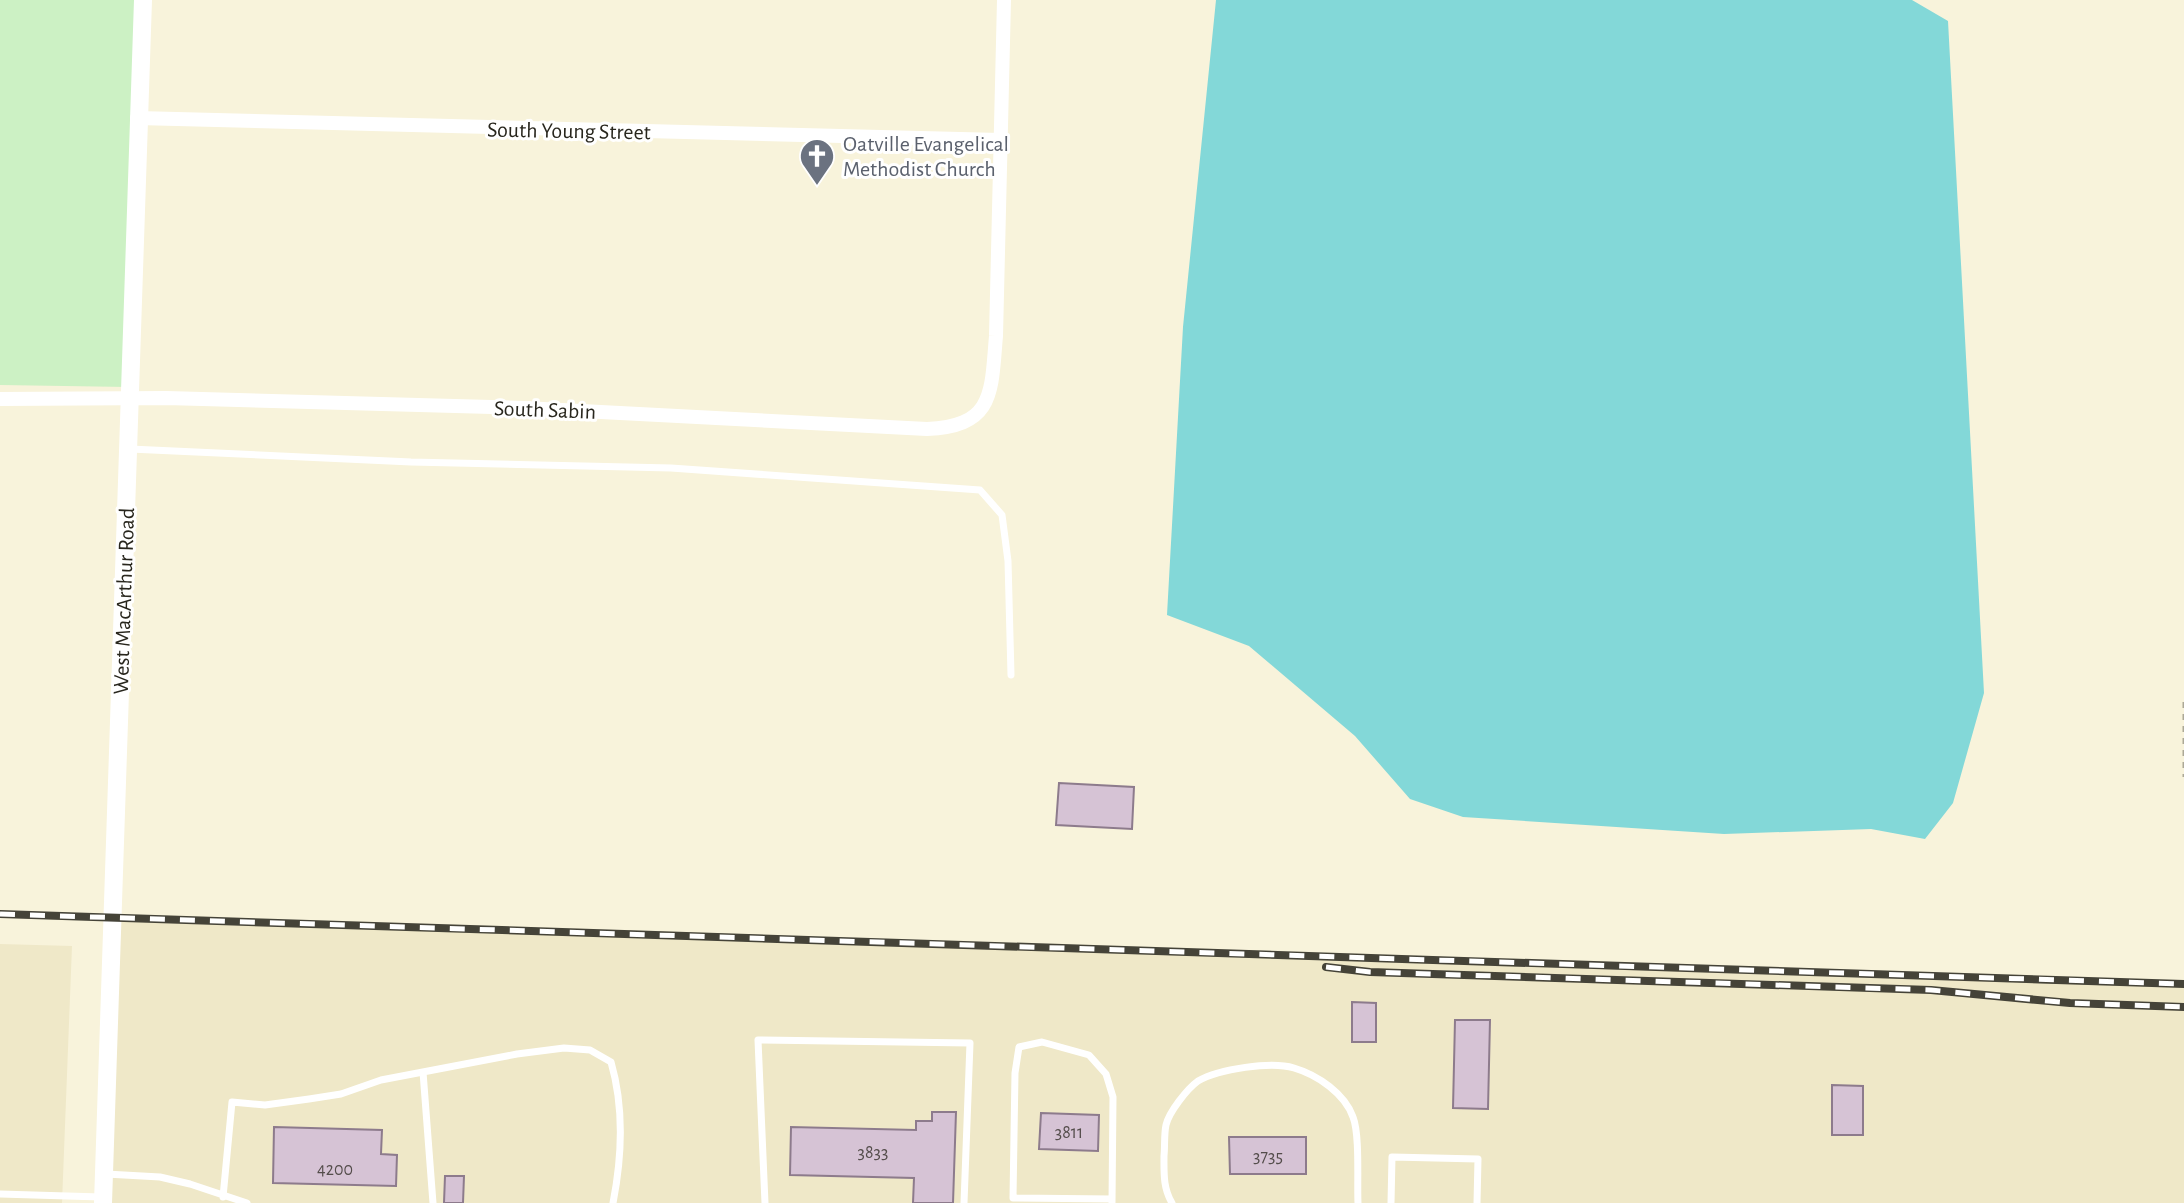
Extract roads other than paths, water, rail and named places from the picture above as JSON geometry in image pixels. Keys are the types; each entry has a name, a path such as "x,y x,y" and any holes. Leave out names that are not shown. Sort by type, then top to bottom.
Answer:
{"street":[{"name":"West MacArthur Road","path":"103,1200 143,0"},
{"path":"1000,140 1004,0"},
{"name":"South Young Street","path":"137,118 1000,140"},
{"name":"South Sabin","path":"0,399 166,398 524,408 927,429 962,425 978,412 991,388 996,336 1000,140"}],"lane":[{"path":"128,449 411,462 671,468 980,490 1002,515 1008,561 1011,675"},
{"path":"765,1203 758,1040 970,1043 964,1203"},
{"path":"1042,1042 1089,1055 1106,1074 1113,1097 1112,1201 1013,1198 1015,1073 1019,1047 1042,1042"},
{"path":"223,1197 232,1102 265,1105 341,1094 381,1080 564,1048 590,1050 611,1062 618,1085 620,1168 613,1203"},
{"path":"1172,1203 1163,1180 1166,1123 1182,1098 1197,1082 1220,1073 1266,1067 1293,1067 1318,1079 1343,1098 1354,1120 1358,1203"},
{"path":"423,1072 433,1203"},
{"path":"1391,1203 1392,1157 1478,1159 1477,1203"},
{"path":"104,1174 160,1177 247,1203"},
{"path":"0,1194 103,1200"}],"water":[{"path":"1216,0 1912,0 1948,21 1984,693 1953,803 1925,839 1871,829 1724,834 1463,817 1410,799 1355,736 1249,646 1167,615 1183,327"}],"railway":[{"path":"0,914 2184,984"},
{"path":"1326,967 1370,972 1931,990 2070,1003 2184,1007"}],"place":[{"name":"Oatville Evangelical Methodist Church","path":"817,187"}]}
